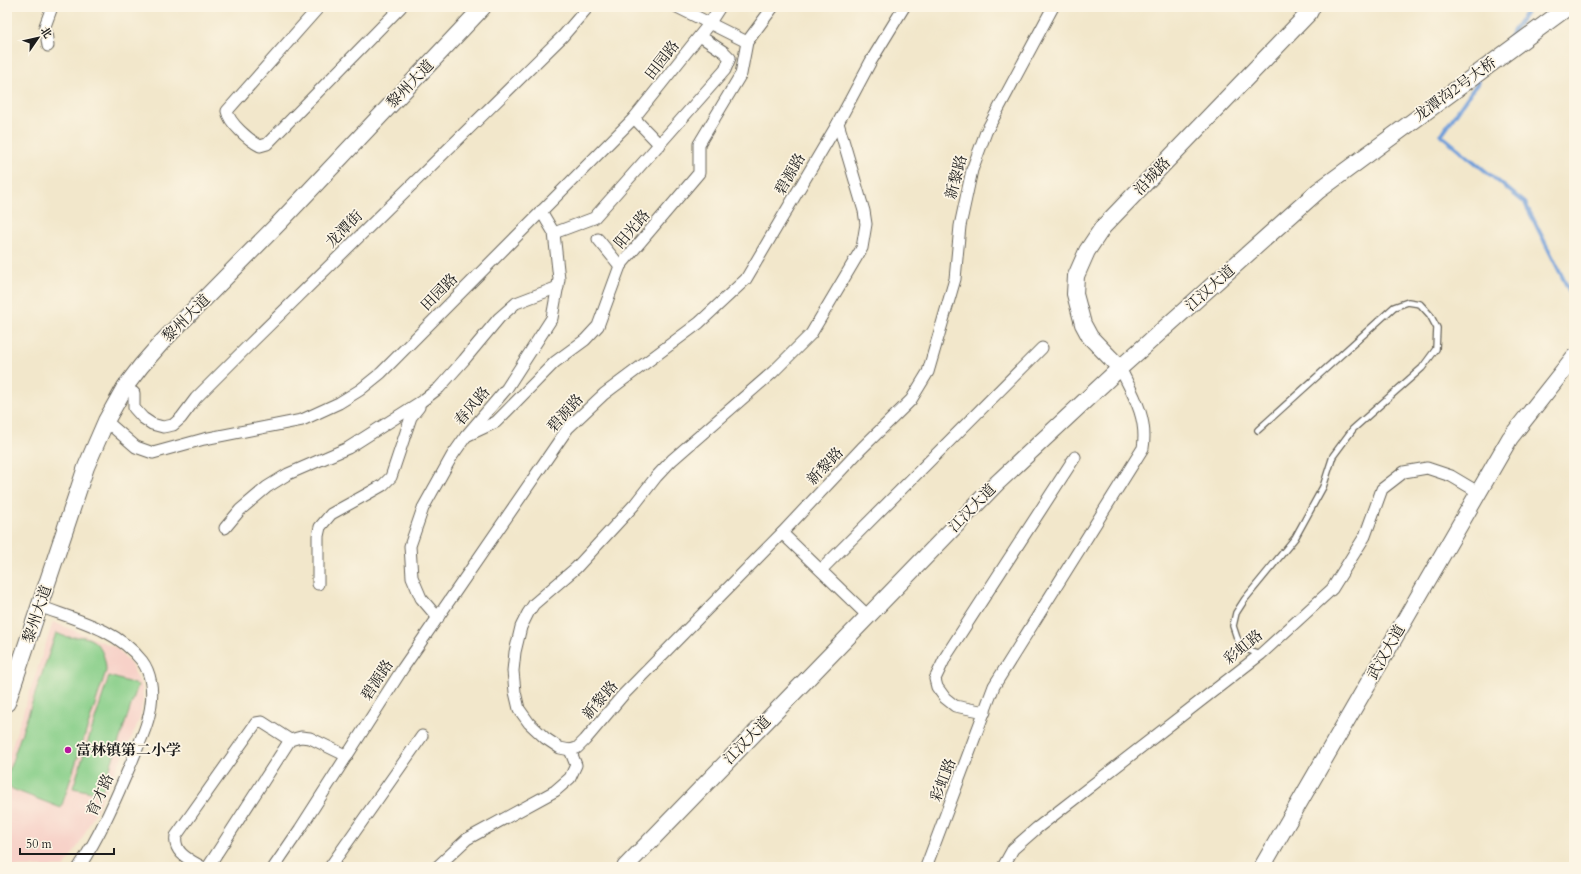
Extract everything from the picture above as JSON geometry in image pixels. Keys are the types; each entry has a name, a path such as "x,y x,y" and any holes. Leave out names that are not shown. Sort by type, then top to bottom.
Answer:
{"main road":[{"name":"黎州大道","path":"7,703 86,467 106,421 126,387 141,366 162,342 280,222 483,7"},
{"name":"沿城路","path":"1120,368 1090,337 1083,324 1075,294 1076,276 1087,252 1103,227 1304,18 1312,7"},
{"name":"龙潭沟2号大桥","path":"1343,172 1568,7"},
{"name":"江汉大道","path":"625,867 997,482 1120,368 1318,191 1343,172"},
{"name":"武汉大道","path":"1262,867 1510,438 1574,357"}],"street":[{"path":"48,46 45,26 52,7"},
{"path":"319,7 227,111 228,116 233,122 251,141 260,146 267,144 401,7"},
{"name":"龙潭街","path":"126,387 134,393 134,408 143,418 152,424 163,427 173,425 181,418 196,398 563,36 588,7"},
{"path":"677,7 747,42"},
{"name":"田园路","path":"106,421 136,447 153,453 204,439 302,420 339,403 360,390 381,373 634,118 700,36 720,7"},
{"name":"阳光路","path":"466,436 496,422 555,362 585,340 598,326 620,266 699,173 699,144 741,74 747,42 773,7"},
{"name":"碧源路","path":"274,867 403,668 568,428 604,394 699,322 746,279 838,123 871,61 904,7"},
{"name":"新黎路","path":"570,750 577,748 585,740 624,695 782,533 862,448 911,400 928,372 955,279 960,226 972,170 986,132 1052,7"},
{"path":"554,233 594,218 725,70 730,58 724,52 700,36"},
{"path":"634,118 660,145"},
{"path":"437,867 467,839 555,791 570,778 576,766 570,750 560,748 545,738 529,723 519,709 515,692 513,671 515,652 521,627 534,604 576,568 635,504 662,471 685,448 802,344 817,324 862,248 866,224 864,211 838,123"},
{"name":"春风路","path":"438,618 421,598 412,577 410,546 423,508 452,456 466,436 507,388 552,318 559,280 554,233 541,211"},
{"path":"598,239 620,266"},
{"path":"225,528 243,507 267,487 288,474 348,448 422,401 443,384 499,318 516,303 558,286"},
{"path":"821,570 1042,348"},
{"name":"彩虹路","path":"926,867 994,686 1143,448 1145,434 1140,409 1120,368"},
{"path":"318,584 318,536 320,527 331,514 382,485 391,477 411,417 422,401"},
{"path":"985,712 955,706 945,698 937,687 935,678 946,656 1075,457"},
{"name":"彩虹路","path":"1003,867 1013,849 1037,828 1260,654 1332,589 1365,536 1382,489 1404,472 1427,468 1451,476 1478,492"},
{"path":"782,533 868,616"},
{"name":"育才路","path":"40,606 99,628 114,636 135,653 147,668 150,677 152,704 142,736 108,816 90,851 79,867"},
{"path":"202,867 179,851 175,842 176,836 211,785 256,723 262,722 290,740"},
{"path":"330,867 422,736"},
{"path":"208,867 290,740 301,737 310,738 346,756"}],"lane":[{"path":"1258,430 1394,306 1408,302 1420,304 1430,315 1437,328 1436,349 1422,368 1354,429 1333,456 1323,487 1295,538 1245,599 1236,613 1233,626 1237,638 1243,648 1260,654"}],"shaded area":[{"name":"富林镇第二小学","path":"53,622 117,648 131,665 142,687 143,700 140,718 80,843 64,867 7,867 7,761"}],"green space":[{"path":"56,633 66,637 84,637 90,639 98,645 105,660 106,671 61,808 7,787 7,776"},
{"path":"109,676 138,685 101,794 73,788"}],"waterway":[{"path":"1502,48 1530,7"},
{"path":"1479,81 1441,135 1525,203 1574,300"}],"place":[{"name":"富林镇第二小学","path":"68,750"}]}
